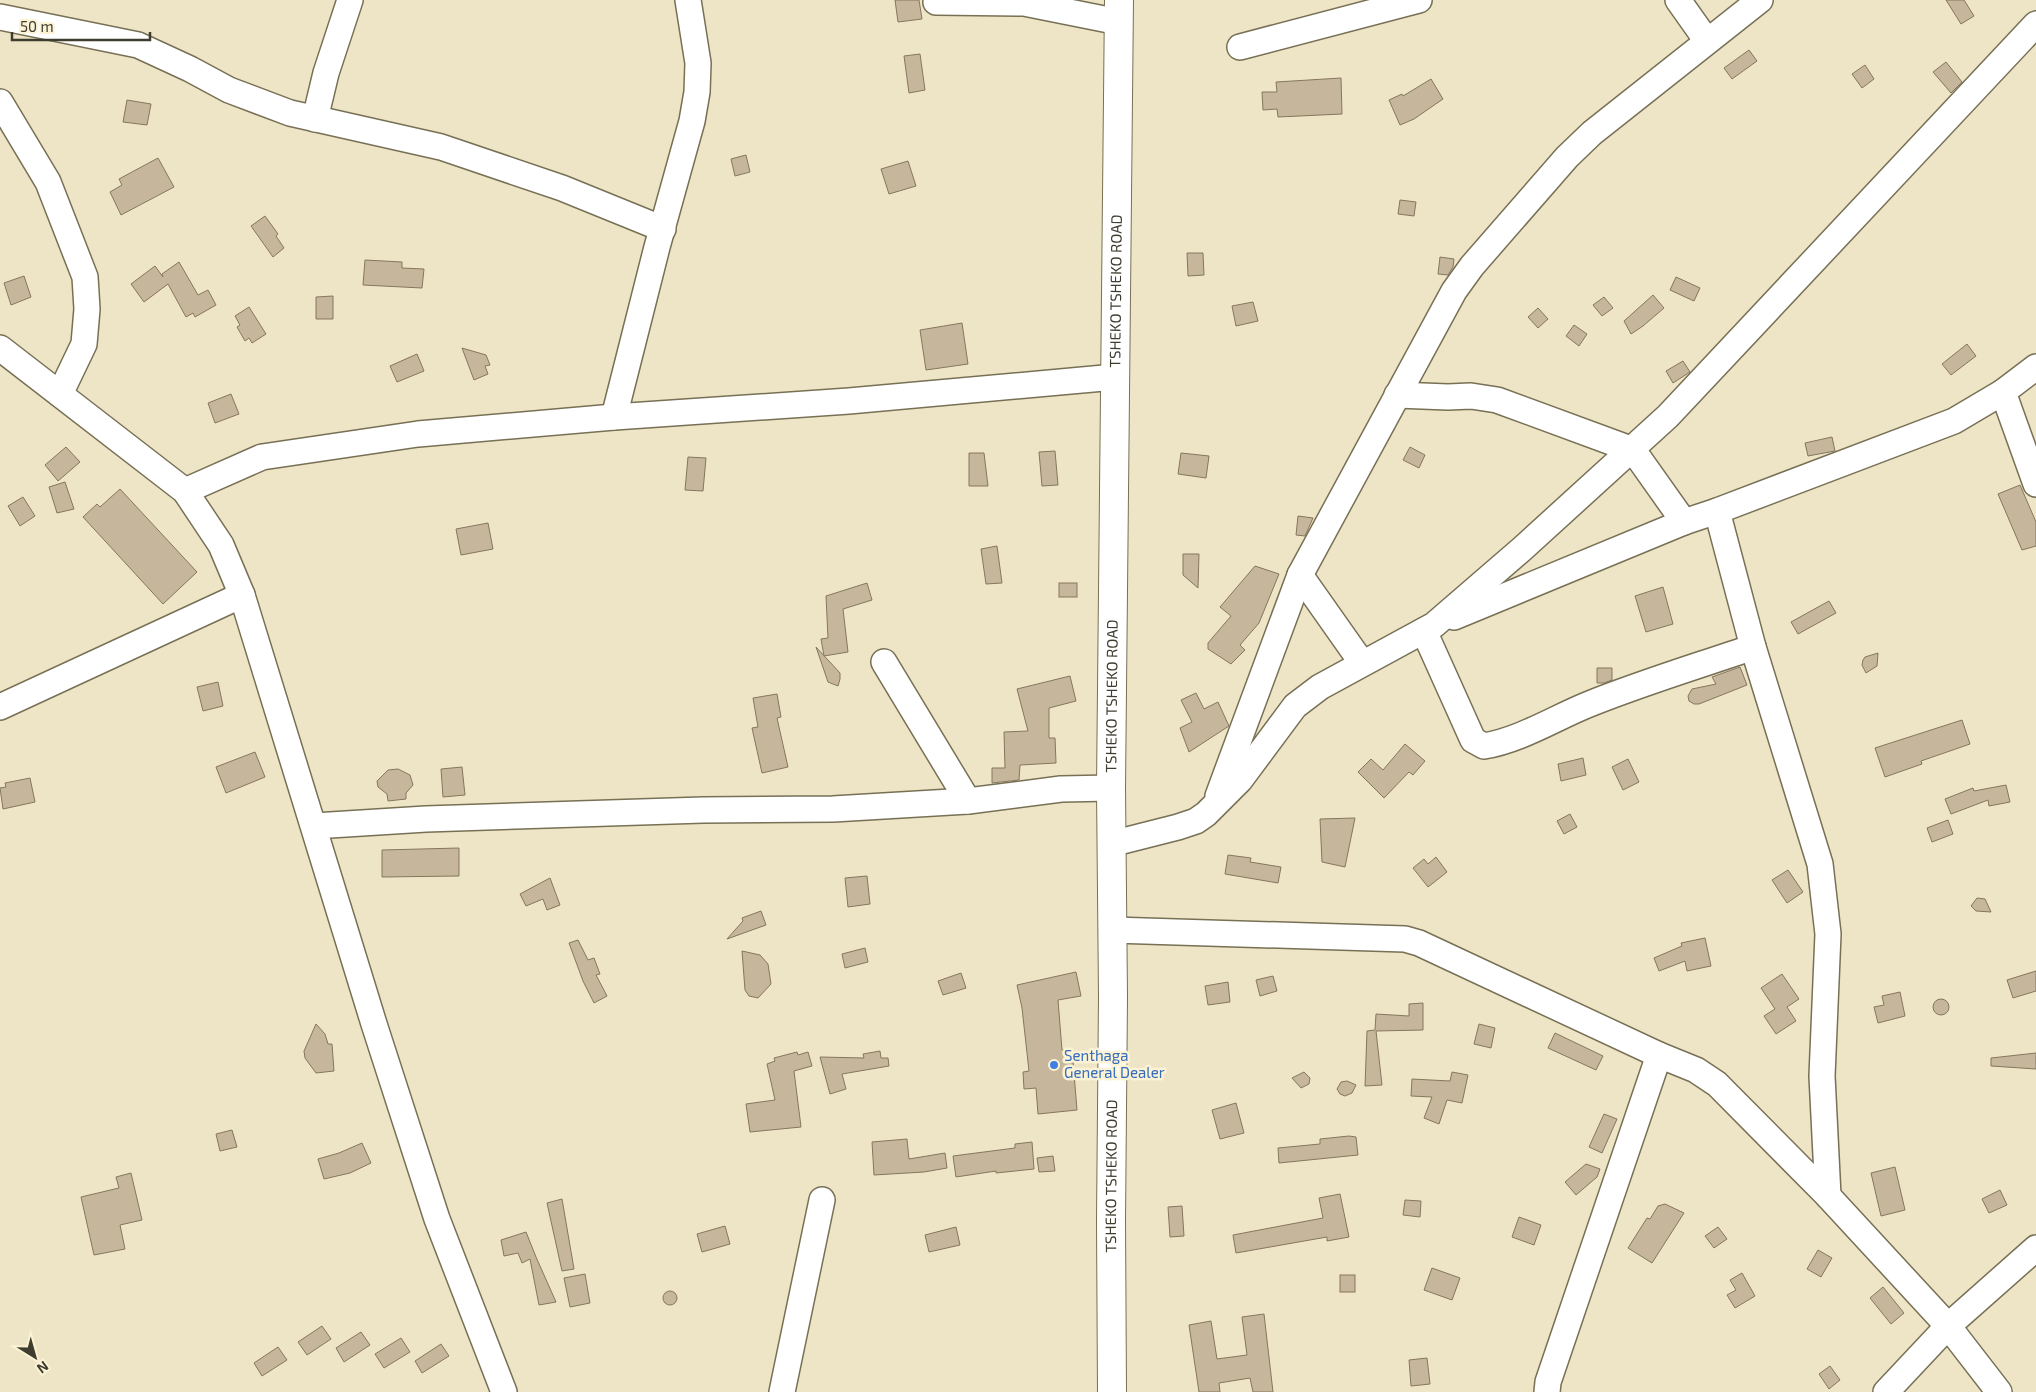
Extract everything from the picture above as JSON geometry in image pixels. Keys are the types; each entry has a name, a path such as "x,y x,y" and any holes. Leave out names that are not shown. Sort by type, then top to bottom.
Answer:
{"highway":[{"name":"TSHEKO TSHEKO ROAD","path":"1112,1392 1111,788 1119,11"}],"street":[{"path":"315,119 326,74 350,0"},
{"path":"614,417 692,121 697,92 698,63 688,0"},
{"path":"1240,47 1419,0"},
{"path":"1678,0 1707,41"},
{"path":"1214,806 1300,575 1454,291 1472,266 1592,133 1760,0"},
{"path":"936,2 1024,3 1119,11"},
{"path":"0,17 138,45 190,69 229,90 290,113 441,146 562,188 663,229"},
{"path":"1429,628 1522,549 1633,450 1668,416 2035,29"},
{"path":"0,102 48,182 84,277 87,309 84,344 60,394"},
{"path":"0,348 185,491 220,545 242,595 374,1024 437,1219 504,1392"},
{"path":"1111,844 1196,821 1240,780 1295,706 1320,687 1429,628 1684,522 1954,421 2002,392 2036,367"},
{"path":"185,491 262,457 418,434 614,417 849,401 1115,377"},
{"path":"2002,392 2036,484"},
{"path":"1397,395 1471,396 1498,400 1633,450 1684,522"},
{"path":"1717,511 1753,647 1820,864 1828,934 1822,1076 1828,1196"},
{"path":"1300,575 1362,663"},
{"path":"0,708 242,595"},
{"path":"1429,628 1473,740 1484,746 1513,738 1561,715 1617,693 1753,647"},
{"path":"884,662 968,801"},
{"path":"314,826 702,810 833,809 968,801 1061,789 1111,788"},
{"path":"1112,930 1405,939 1419,943 1658,1055 1696,1070 1717,1084 1828,1196 1948,1326 1999,1392"},
{"path":"1547,1392 1548,1382 1594,1242 1658,1055"},
{"path":"782,1392 822,1200"},
{"path":"1886,1392 1948,1326 2036,1248"}],"building":[{"path":"895,0 919,0 922,19 898,22"},
{"path":"1946,0 1964,0 1974,16 1961,24"},
{"path":"1749,50 1757,61 1732,79 1724,68"},
{"path":"920,54 925,90 909,93 904,56"},
{"path":"1946,62 1962,82 1951,93 1933,72"},
{"path":"1865,65 1874,79 1862,88 1852,74"},
{"path":"1341,78 1342,114 1278,117 1277,109 1263,110 1262,92 1277,92 1276,82"},
{"path":"1431,79 1443,99 1414,119 1400,125 1389,100 1402,94 1403,96"},
{"path":"127,100 151,104 147,125 123,122"},
{"path":"746,155 750,172 735,176 731,159"},
{"path":"158,158 174,187 121,215 110,192 122,185 119,179"},
{"path":"908,161 916,186 889,194 881,169"},
{"path":"1400,200 1416,202 1414,216 1398,214"},
{"path":"265,216 278,234 276,236 284,248 273,257 251,226"},
{"path":"1187,253 1203,253 1204,275 1188,276"},
{"path":"1440,257 1454,259 1453,267 1448,275 1438,274"},
{"path":"365,260 402,262 402,268 424,269 422,288 363,285"},
{"path":"179,262 198,295 208,290 216,305 195,317 193,313 186,317 168,284 144,302 131,284 155,266 163,277 162,274"},
{"path":"24,276 31,297 11,305 4,283"},
{"path":"1676,277 1700,288 1694,301 1670,290"},
{"path":"1653,295 1664,308 1631,334 1624,321"},
{"path":"333,296 333,319 316,319 316,297"},
{"path":"1604,297 1613,308 1602,316 1593,305"},
{"path":"1253,302 1258,321 1236,326 1232,306"},
{"path":"249,307 266,334 252,343 249,338 245,341 237,327 240,325 235,316"},
{"path":"1538,308 1548,319 1538,328 1528,317"},
{"path":"962,323 968,364 926,370 920,330"},
{"path":"1574,325 1587,334 1579,346 1566,336"},
{"path":"1967,344 1976,356 1951,375 1942,364"},
{"path":"462,348 486,355 490,365 485,366 488,374 474,380"},
{"path":"417,354 424,371 397,382 390,366"},
{"path":"1683,361 1690,372 1673,383 1666,371"},
{"path":"231,394 239,414 215,423 208,403"},
{"path":"1832,437 1835,451 1808,456 1805,443"},
{"path":"66,447 80,462 58,481 45,465"},
{"path":"1410,447 1425,455 1419,468 1403,460"},
{"path":"1055,451 1058,485 1042,486 1039,452"},
{"path":"969,453 984,453 988,486 969,486"},
{"path":"1181,453 1209,456 1206,478 1178,474"},
{"path":"688,457 706,458 703,491 685,490"},
{"path":"65,482 74,509 57,513 49,487"},
{"path":"2020,485 2036,522 2036,546 2022,550 1998,494"},
{"path":"120,489 197,572 163,604 83,517 97,504 100,507"},
{"path":"23,497 35,516 20,526 8,506"},
{"path":"1298,516 1313,518 1305,536 1296,535"},
{"path":"488,523 493,549 461,555 456,529"},
{"path":"997,546 1002,583 986,584 981,549"},
{"path":"1183,554 1199,554 1198,588 1183,575"},
{"path":"1255,566 1279,574 1259,623 1240,645 1245,650 1231,664 1208,649 1208,643 1231,616 1220,607"},
{"path":"867,583 872,600 843,609 848,652 824,656 821,639 828,638 826,596"},
{"path":"1059,583 1077,583 1077,597 1059,597"},
{"path":"1663,587 1673,624 1646,632 1635,596"},
{"path":"1829,601 1836,613 1798,634 1791,622"},
{"path":"816,647 840,673 838,686 828,682"},
{"path":"1878,653 1877,666 1866,673 1862,665 1863,660 1865,657"},
{"path":"1740,667 1747,685 1699,704 1689,701 1688,696 1692,689 1716,684 1712,677"},
{"path":"1597,668 1612,668 1612,680 1597,683"},
{"path":"1070,676 1076,701 1049,708 1049,738 1055,738 1056,763 1020,765 1019,780 992,783 992,768 1005,768 1004,732 1028,731 1017,689"},
{"path":"218,682 223,706 203,711 197,687"},
{"path":"1196,693 1204,709 1218,702 1229,726 1189,752 1180,728 1192,722 1181,700"},
{"path":"777,694 781,717 777,718 788,767 762,773 752,728 758,727 753,698"},
{"path":"1962,720 1970,744 1921,761 1922,764 1885,777 1875,748"},
{"path":"1405,744 1425,761 1413,775 1409,772 1384,798 1358,772 1371,759 1383,770"},
{"path":"255,752 265,777 226,793 216,767"},
{"path":"1583,758 1586,775 1561,781 1558,764"},
{"path":"1628,759 1639,782 1623,790 1612,767"},
{"path":"462,767 465,795 443,797 441,769"},
{"path":"398,769 410,775 413,785 406,793 406,799 388,801 387,794 378,787 377,781 388,770"},
{"path":"30,778 35,802 3,809 0,788 6,787 5,783"},
{"path":"2006,785 2010,802 1989,806 1988,800 1951,814 1945,799 1973,788 1974,791"},
{"path":"1570,814 1577,827 1564,834 1557,821"},
{"path":"1355,818 1345,867 1322,862 1320,819"},
{"path":"1948,820 1953,834 1932,842 1927,828"},
{"path":"459,848 459,876 382,877 382,850"},
{"path":"1228,855 1251,858 1250,862 1281,867 1278,883 1225,874"},
{"path":"1436,857 1447,872 1428,887 1413,868 1424,859 1428,864"},
{"path":"1788,870 1803,892 1787,903 1772,880"},
{"path":"867,876 870,904 848,907 845,878"},
{"path":"550,878 560,905 547,910 543,899 526,906 520,894"},
{"path":"1977,898 1985,899 1991,912 1976,911 1971,906"},
{"path":"761,911 766,925 727,939 743,921 742,918"},
{"path":"1705,938 1711,966 1687,971 1685,961 1659,971 1654,958 1682,946 1681,943"},
{"path":"578,940 588,960 594,958 600,974 596,975 607,996 594,1003 583,981 569,943"},
{"path":"865,948 868,962 845,968 842,954"},
{"path":"742,951 760,955 768,964 771,984 758,998 749,996 745,990"},
{"path":"2036,971 2036,991 2013,998 2007,980"},
{"path":"1076,972 1081,996 1058,1000 1062,1050 1072,1049 1077,1110 1038,1114 1036,1088 1024,1089 1023,1072 1029,1071 1022,1008 1017,985"},
{"path":"961,973 966,988 943,995 938,981"},
{"path":"1782,974 1799,999 1787,1007 1796,1021 1776,1034 1764,1016 1775,1009 1761,988"},
{"path":"1273,976 1277,991 1260,996 1256,980"},
{"path":"1228,982 1230,1002 1208,1005 1205,986"},
{"path":"1900,992 1905,1016 1878,1023 1874,1007 1884,1005 1882,996"},
{"path":"1938,999 1944,999 1949,1004 1947,1013 1938,1015 1933,1010 1933,1004"},
{"path":"1423,1003 1423,1030 1376,1031 1382,1085 1365,1086 1367,1031 1375,1030 1376,1014 1409,1016 1409,1004"},
{"path":"316,1024 325,1034 328,1044 332,1044 334,1071 316,1073 305,1058 304,1051"},
{"path":"1479,1024 1495,1028 1491,1048 1474,1044"},
{"path":"1555,1033 1603,1056 1596,1070 1548,1048"},
{"path":"880,1051 881,1058 888,1058 889,1066 842,1074 846,1089 830,1094 820,1057 864,1058 863,1054"},
{"path":"797,1052 798,1055 808,1052 812,1066 794,1071 801,1127 750,1132 746,1104 775,1100 767,1064 775,1061 774,1058"},
{"path":"2036,1053 2036,1069 1991,1066 1991,1058"},
{"path":"1304,1072 1310,1078 1309,1084 1301,1088 1292,1078"},
{"path":"1452,1072 1468,1075 1462,1103 1447,1100 1439,1124 1424,1118 1432,1097 1411,1096 1412,1079 1450,1081"},
{"path":"1347,1081 1356,1085 1352,1093 1345,1096 1340,1094 1337,1089 1341,1082"},
{"path":"1236,1103 1244,1133 1220,1139 1212,1110"},
{"path":"1604,1114 1617,1119 1602,1153 1589,1147"},
{"path":"232,1130 237,1147 220,1151 216,1134"},
{"path":"1356,1137 1358,1155 1279,1163 1278,1148 1320,1144 1320,1139"},
{"path":"907,1139 909,1159 945,1153 947,1168 924,1172 874,1175 872,1142"},
{"path":"1032,1142 1034,1169 996,1173 996,1171 956,1177 953,1156 1015,1148 1015,1144"},
{"path":"362,1143 371,1163 350,1173 324,1179 318,1159 339,1153"},
{"path":"1053,1156 1055,1171 1039,1172 1037,1158"},
{"path":"1586,1164 1600,1169 1597,1177 1576,1195 1565,1182"},
{"path":"1895,1167 1905,1210 1881,1216 1871,1173"},
{"path":"131,1173 142,1220 120,1225 125,1249 94,1255 81,1197 119,1188 116,1177"},
{"path":"2000,1190 2007,1205 1989,1213 1982,1199"},
{"path":"1340,1194 1349,1237 1327,1241 1327,1237 1236,1253 1233,1235 1323,1218 1319,1198"},
{"path":"562,1199 574,1269 562,1271 547,1203"},
{"path":"1405,1200 1421,1201 1420,1217 1403,1215"},
{"path":"1665,1204 1684,1213 1652,1263 1628,1248 1647,1218 1650,1219 1658,1206"},
{"path":"1182,1206 1184,1236 1170,1237 1168,1207"},
{"path":"1519,1217 1541,1225 1534,1245 1512,1237"},
{"path":"725,1226 730,1244 702,1252 697,1234"},
{"path":"956,1227 960,1245 929,1252 925,1235"},
{"path":"1718,1227 1727,1239 1714,1248 1705,1236"},
{"path":"526,1232 556,1302 539,1305 530,1259 522,1263 518,1253 504,1256 501,1240"},
{"path":"1818,1250 1832,1258 1821,1277 1807,1269"},
{"path":"1432,1268 1460,1278 1452,1300 1424,1290"},
{"path":"1742,1273 1755,1296 1735,1308 1727,1295 1736,1290 1730,1280"},
{"path":"585,1274 590,1303 570,1307 564,1278"},
{"path":"1340,1275 1355,1275 1355,1292 1340,1292"},
{"path":"1883,1287 1904,1313 1891,1324 1870,1298"},
{"path":"667,1291 673,1291 677,1298 673,1305 667,1305 663,1301 663,1295"},
{"path":"1264,1314 1273,1392 1253,1392 1250,1378 1219,1383 1220,1392 1199,1392 1189,1325 1211,1321 1217,1359 1247,1355 1242,1317"},
{"path":"322,1326 331,1339 307,1355 298,1342"},
{"path":"361,1332 370,1345 344,1362 336,1348"},
{"path":"401,1338 410,1352 384,1368 375,1354"},
{"path":"441,1344 449,1356 422,1373 415,1361"},
{"path":"278,1347 287,1360 262,1376 254,1363"},
{"path":"1427,1358 1430,1384 1411,1386 1409,1360"},
{"path":"1830,1366 1840,1380 1829,1389 1819,1374"}],"place":[{"name":"Senthaga General Dealer","path":"1054,1065"}]}
